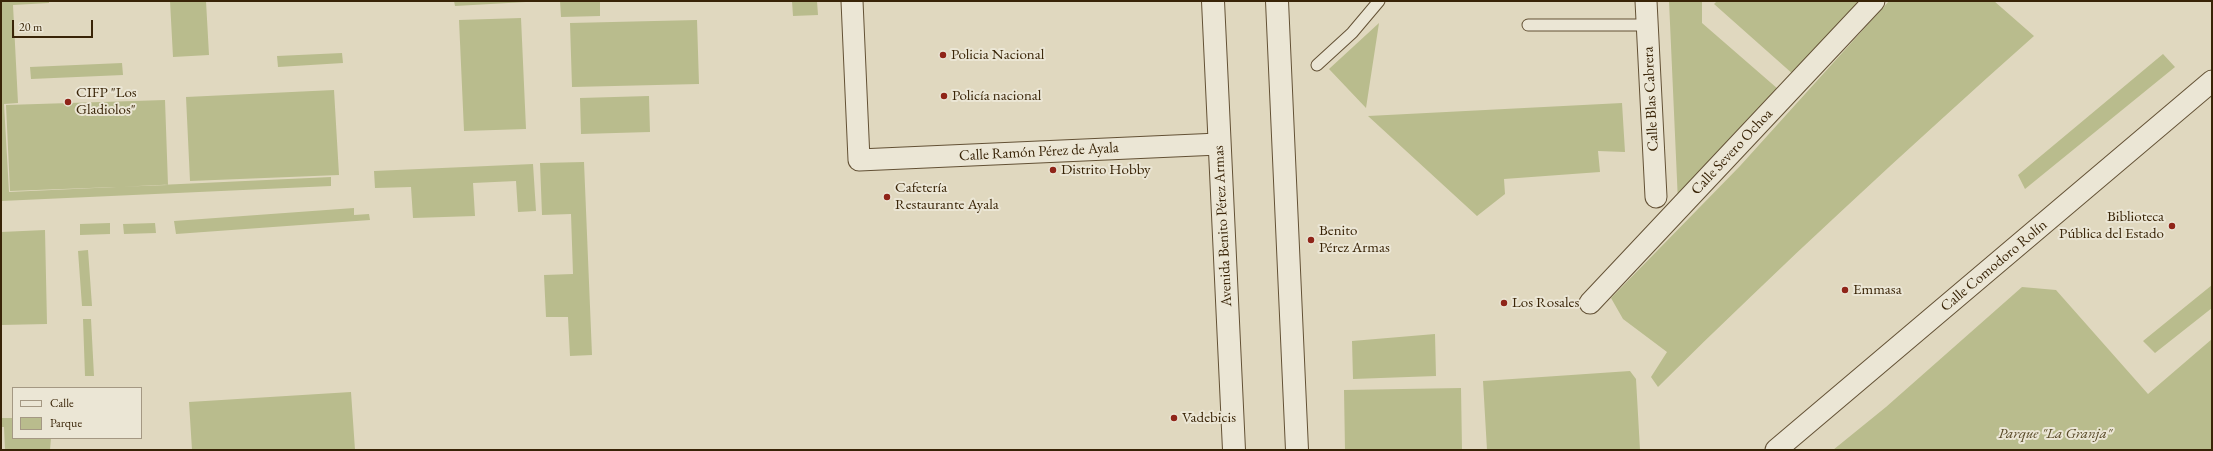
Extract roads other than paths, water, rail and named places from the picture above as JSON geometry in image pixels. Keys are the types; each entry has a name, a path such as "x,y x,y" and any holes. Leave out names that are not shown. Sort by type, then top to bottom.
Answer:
{"street":[{"name":"Calle Ramón Pérez de Ayala","path":"852,1 859,160 1219,144"},
{"name":"Avenida Benito Pérez Armas","path":"1213,1 1234,450"},
{"path":"1277,1 1297,450"},
{"name":"Calle Blas Cabrera","path":"1646,1 1656,197"},
{"name":"Calle Severo Ochoa","path":"1590,304 1874,1"},
{"name":"Calle Comodoro Rolín","path":"1776,450 2212,82"}],"lane":[{"path":"1317,65 1352,33 1379,1"},
{"path":"1528,25 1648,25"}],"place":[{"name":"Policia Nacional","path":"943,55"},
{"name":"Policía nacional","path":"944,96"},
{"name":"CIFP \"Los Gladiolos\"","path":"68,102"},
{"name":"Distrito Hobby","path":"1053,170"},
{"name":"Cafetería Restaurante Ayala","path":"887,197"},
{"name":"Biblioteca Pública del Estado","path":"2172,226"},
{"name":"Benito Pérez Armas","path":"1311,240"},
{"name":"Emmasa","path":"1845,290"},
{"name":"Los Rosales","path":"1504,303"},
{"name":"Vadebicis","path":"1174,418"}],"park label":[{"name":"Parque \"La Granja\"","path":"2055,434"}]}
